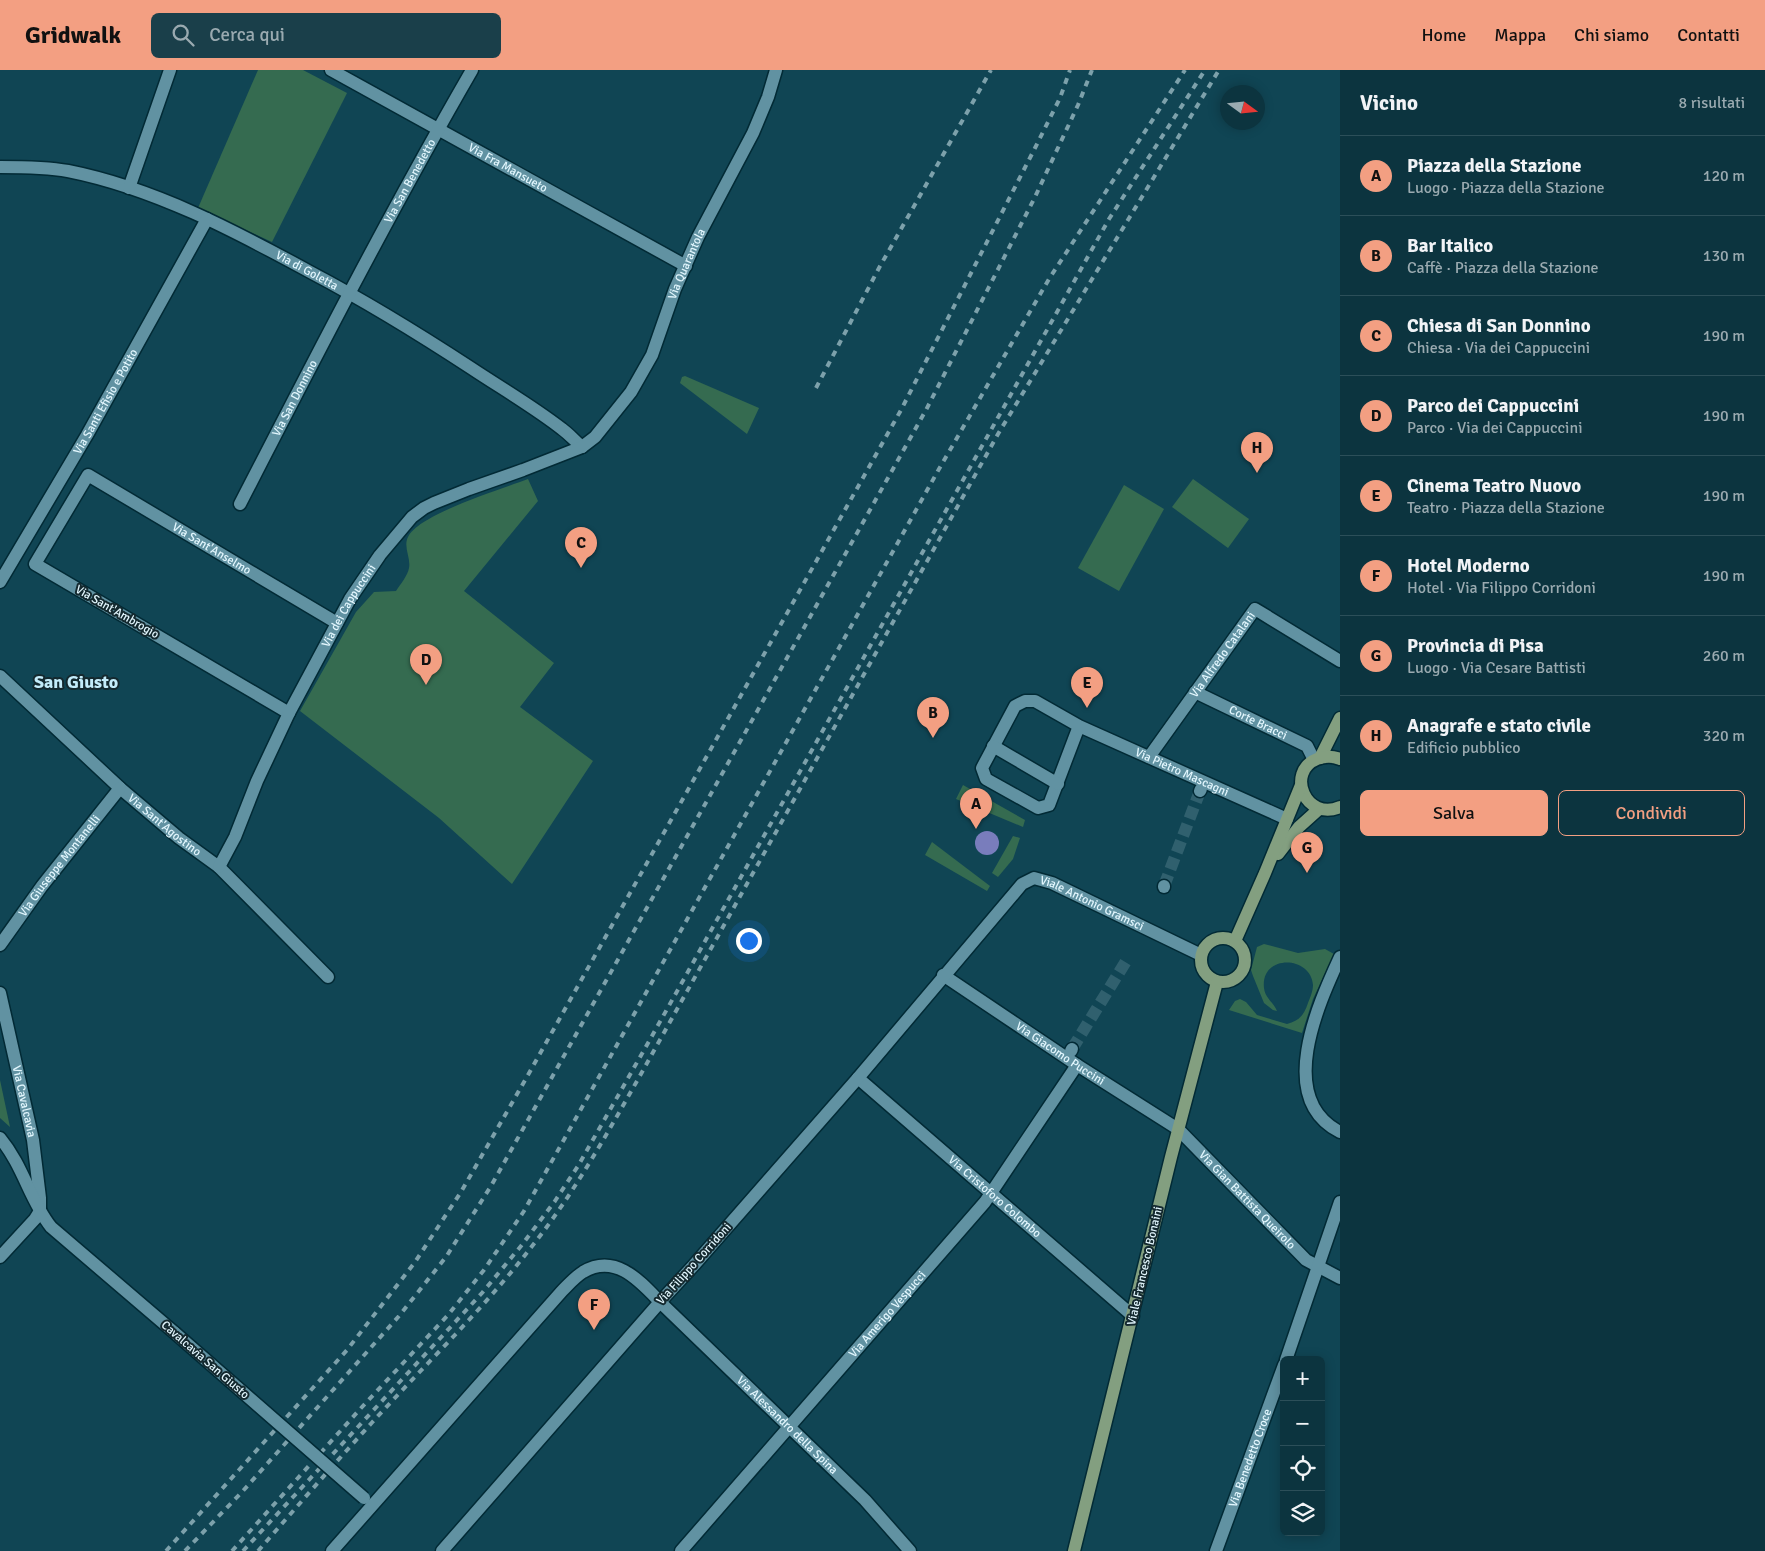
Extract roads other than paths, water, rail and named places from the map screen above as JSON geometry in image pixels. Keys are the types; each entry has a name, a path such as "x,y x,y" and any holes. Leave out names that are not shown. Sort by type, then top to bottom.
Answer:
{"main road":[{"path":"1235,941 1266,873 1301,785 1304,770 1317,759 1339,720"},
{"path":"1317,759 1326,756 1340,759 1336,742 1339,720"},
{"path":"1301,785 1307,800 1319,809 1327,810 1340,807"},
{"path":"1266,873 1292,835 1319,809"},
{"path":"1226,938 1235,941 1241,946 1244,953 1245,967 1240,975 1232,981 1217,982 1206,975 1201,964 1201,956 1205,946 1214,940 1226,938"},
{"name":"Viale Francesco Bonaini","path":"1074,1551 1178,1129 1217,982"}],"street":[{"path":"129,188 170,70"},
{"name":"Via Fra Mansueto","path":"331,70 686,266"},
{"name":"Via San Benedetto","path":"349,293 472,70"},
{"name":"Via Quarantola","path":"582,447 595,437 638,382 652,355 668,307 698,237 753,133 768,97 776,70"},
{"name":"Via di Goletta","path":"0,167 60,170 87,176 129,188 207,219 349,293 402,324 526,404 562,429 582,447"},
{"name":"Via Santi Efisio e Potito","path":"0,582 88,435 207,219"},
{"name":"Via San Donnino","path":"240,504 349,293"},
{"name":"Via dei Cappuccini","path":"219,867 235,838 257,781 289,713 359,584 380,555 418,512 434,503 582,447"},
{"name":"Via Sant'Anselmo","path":"88,474 337,624"},
{"name":"Via Sant'Ambrogio","path":"88,474 35,564 289,713"},
{"name":"Via Alfredo Catalani","path":"1149,757 1255,609 1340,661"},
{"name":"Via Sant'Agostino","path":"0,676 120,788 179,838 219,867 328,977"},
{"name":"Corte Bracci","path":"1195,692 1307,746 1317,759"},
{"name":"Via Pietro Mascagni","path":"1058,784 1050,805 1038,808 986,779 982,768 1015,706 1026,701 1035,701 1079,726 1287,819"},
{"path":"993,746 1058,784 1079,726"},
{"name":"Via Giuseppe Montanelli","path":"0,945 3,932 120,788"},
{"name":"Viale Antonio Gramsci","path":"993,916 1022,884 1034,878 1042,880 1201,956"},
{"name":"Via Filippo Corridoni","path":"442,1551 858,1078 993,916"},
{"path":"1340,957 1316,1015 1308,1045 1306,1071 1309,1095 1316,1112 1330,1127 1340,1132"},
{"name":"Via Giacomo Puccini","path":"943,975 1076,1065 1178,1129"},
{"name":"Via Cavalcavia","path":"0,993 33,1140 40,1186 40,1211"},
{"name":"Via Amerigo Vespucci","path":"681,1551 992,1193 1076,1065"},
{"name":"Via Cristoforo Colombo","path":"858,1078 1133,1316"},
{"name":"Via Gian Battista Queirolo","path":"1178,1129 1306,1260 1340,1278"},
{"name":"Cavalcavia San Giusto","path":"0,1138 21,1168 40,1211 52,1227 68,1243 175,1333 369,1502"},
{"path":"1287,1356 1340,1202"},
{"path":"0,1257 40,1211"},
{"path":"332,1551 369,1502 582,1272 599,1266 621,1269 640,1281 660,1302"},
{"name":"Via Alessandro della Spina","path":"660,1302 865,1500 910,1551"},
{"name":"Via Benedetto Croce","path":"1216,1551 1280,1376"}],"water":[{"path":"987,831 995,835 999,843 995,851 987,855 979,851 975,843 979,835"}],"tunnel":[{"path":"1164,886 1200,791"},
{"path":"1072,1049 1128,958"}],"railway":[{"path":"816,388 879,268 991,70"},
{"path":"166,1551 347,1350 415,1262 461,1192 901,410 1060,98 1070,70"},
{"path":"185,1551 242,1492 399,1316 446,1257 491,1186 926,410 1035,197 1078,105 1092,70"},
{"path":"232,1551 448,1315 484,1270 524,1211 939,469 1013,341 1049,279 1185,70"},
{"path":"243,1551 482,1293 521,1246 555,1201 578,1166 1109,219 1205,70"},
{"path":"258,1551 358,1438 513,1270 573,1189 637,1081 998,434 1219,70"}],"place":[{"name":"Anagrafe e stato civile","path":"1257,473"},
{"name":"Chiesa di San Donnino","path":"581,568"},
{"name":"Parco dei Cappuccini","path":"426,685"},
{"name":"Cinema Teatro Nuovo","path":"1087,708"},
{"name":"Bar Italico","path":"933,738"},
{"name":"Piazza della Stazione","path":"976,829"},
{"name":"Provincia di Pisa","path":"1307,873"},
{"name":"Hotel Moderno","path":"594,1330"}],"district":[{"name":"San Giusto","path":"76,682"}]}
